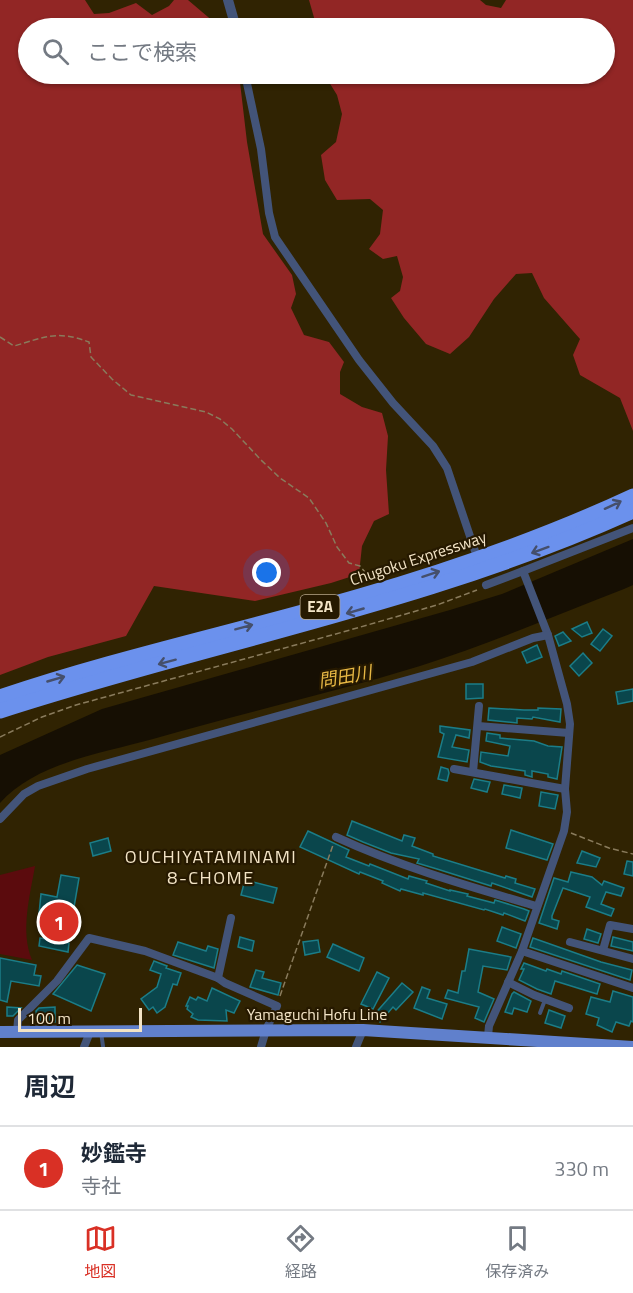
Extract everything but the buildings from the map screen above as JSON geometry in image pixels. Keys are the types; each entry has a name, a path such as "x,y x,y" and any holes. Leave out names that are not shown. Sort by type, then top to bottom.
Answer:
{"highway":[{"name":"Chugoku Expressway","path":"0,697 51,680 435,573 549,532 633,496"},
{"name":"Chugoku Expressway","path":"0,711 65,690 439,586 553,545 633,511"}],"main road":[{"name":"Yamaguchi Hofu Line","path":"1,1033 363,1030 482,1040 633,1047"}],"street":[{"path":"228,0 233,18"},
{"path":"247,84 261,149 269,213 275,237 359,360 393,403 433,446 447,468 475,551"},
{"path":"486,585 525,575 633,528"},
{"path":"482,1040 522,951 564,831 567,812 565,789 569,733 567,704 548,635 525,575"},
{"path":"0,819 24,794 38,786 87,769 472,662 532,638 548,635"},
{"path":"473,772 479,706"},
{"path":"478,726 569,733"},
{"path":"454,770 565,789"},
{"path":"336,837 375,855 432,876 536,906"},
{"path":"218,978 231,918"},
{"path":"603,950 610,925 633,929"},
{"path":"17,1033 18,1020 57,981 89,938 145,951 218,978 277,1006 261,1047"},
{"path":"570,942 633,959"},
{"path":"522,951 633,988"},
{"path":"508,982 569,1008"},
{"path":"356,1047 363,1030"},
{"path":"84,1047 96,1032"}],"lane":[{"path":"540,1012 545,999"},
{"path":"96,1032 103,1046"}],"path":[{"path":"0,337 14,346 44,336 74,336 89,342 91,357 112,380 131,395 206,412 220,419 267,466 309,498 326,523 337,547 350,563 360,566 370,579 471,542"},
{"path":"0,737 42,717 76,705 437,605 486,585"},
{"path":"564,831 609,848 633,854"},
{"path":"277,1006 336,837"}],"shaded area":[{"path":"0,0 85,0 94,14 109,13 136,3 152,15 169,6 174,0 188,0 209,18 18,18 18,84 240,84 247,142 263,234 292,275 296,294 291,308 304,335 329,342 344,362 340,372 340,394 362,407 382,413 388,436 386,470 389,514 374,521 362,546 359,574 255,601 154,586 126,636 48,657 0,675"},
{"path":"309,0 480,0 486,5 501,8 506,0 633,0 633,431 620,398 580,375 573,355 580,339 544,298 532,273 516,274 494,299 469,337 450,354 426,344 391,298 400,291 403,277 397,256 383,259 369,249 380,234 383,210 370,199 337,200 325,180 321,155 336,142 342,114 337,95 330,84 615,84 615,18 314,18"},
{"path":"35,866 26,925 28,949 32,960 0,954 0,875"}],"water":[{"name":"問田川","path":"633,539 633,585 624,589 497,639 420,666 71,761 32,778 0,803 0,755 102,709 502,594"}],"place":[{"name":"妙鑑寺","path":"59,922"}],"district":[{"name":"OUCHIYATAMINAMI 8-CHOME","path":"211,867"}]}
